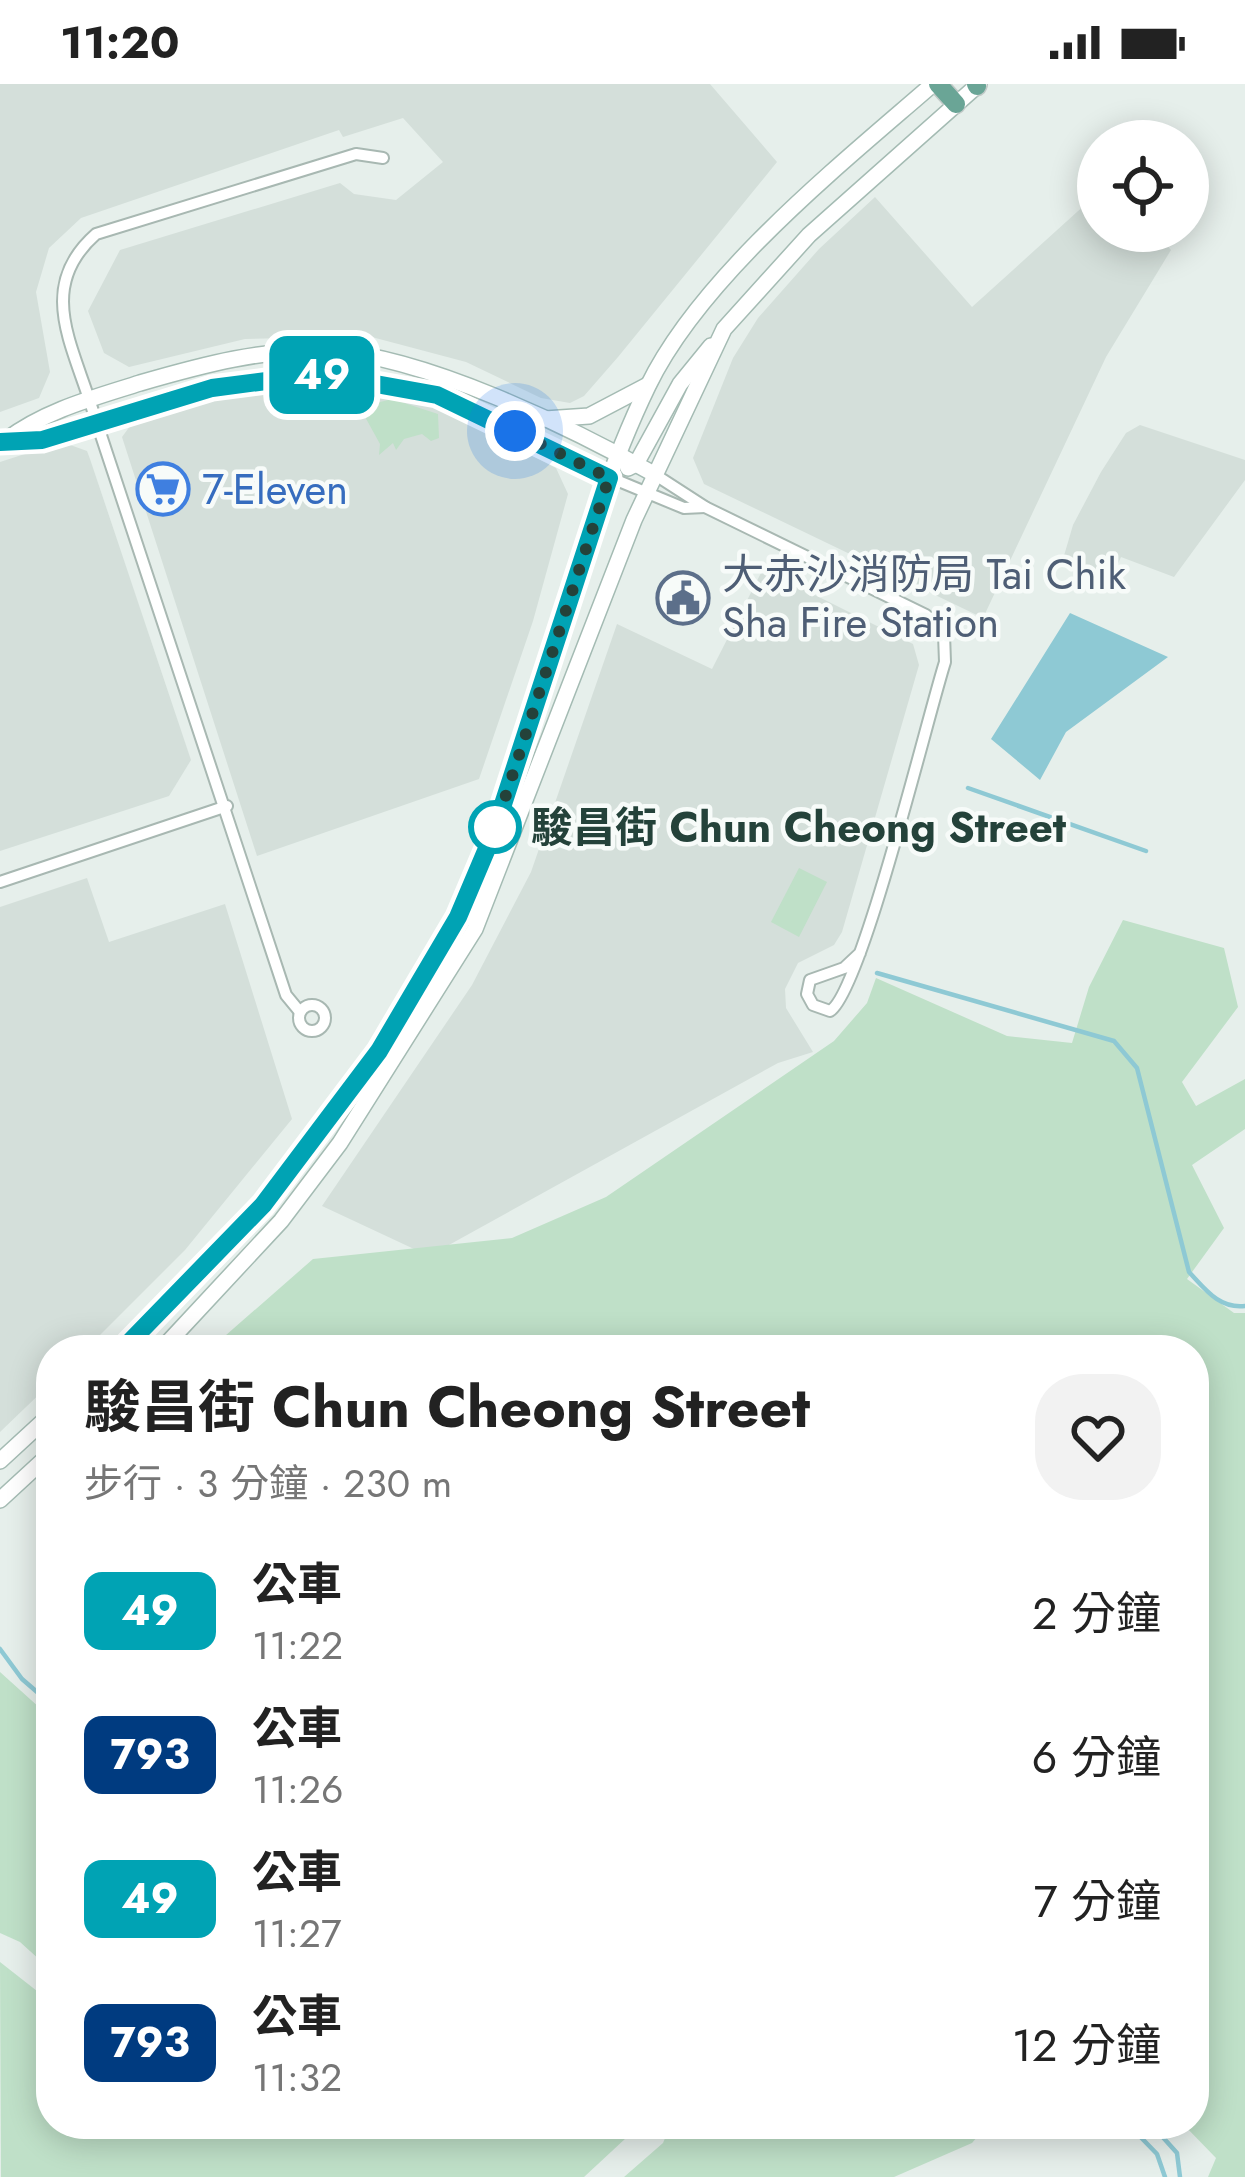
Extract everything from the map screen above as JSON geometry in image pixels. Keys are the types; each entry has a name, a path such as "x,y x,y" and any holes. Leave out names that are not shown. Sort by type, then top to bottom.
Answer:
{"main road":[{"path":"137,1335 263,1205 379,1051 458,917 494,832 617,455 648,385 694,317 749,254 936,84 956,104"},
{"path":"609,478 636,464 680,384 809,235 978,84"},
{"path":"175,1335 281,1221 340,1143 475,929 645,493 724,329"},
{"path":"3,441 35,419 89,399 253,355 324,351 402,364 542,419 654,474"},
{"path":"3,441 42,440 263,378 361,378 437,395 609,478"},
{"path":"542,419 589,416 648,385"},
{"path":"0,1461 36,1428"},
{"path":"0,1500 36,1468"}],"street":[{"path":"300,1012 286,995 89,399 62,312 63,283 69,261 96,235 356,154 383,158"},
{"path":"654,474 705,507 926,615 944,634 944,662 860,953 839,1005 830,1011 813,1005 807,994 810,980 844,968 860,953"},
{"path":"609,478 684,508 705,507"},
{"path":"0,882 227,806"}],"shaded area":[{"path":"0,84 710,84 777,162 618,357 584,396 570,403 541,398 466,362 368,336 245,339 129,367 104,353 88,311 120,250 340,183 354,194 396,200 443,162 403,118 343,137 339,130 81,218 49,248 36,292 50,372 39,398 0,412"},
{"path":"875,197 972,307 1077,212 1077,252 1170,252 1106,357 983,618 704,484 693,458 733,358 758,318 819,249"},
{"path":"298,383 310,415 339,405 333,383 426,402 556,468 568,494 533,621 479,779 257,856 122,437 136,418 244,386"},
{"path":"1140,425 1245,460 1245,480 1174,577 1121,557 1109,583 1061,566 1073,525 1101,472 1126,433"},
{"path":"62,442 87,451 191,760 169,796 0,851 0,462"},
{"path":"763,569 913,644 919,665 842,932 834,945 798,963 785,989 786,1008 813,1052 778,1063 429,1256 322,1206 472,985 531,872 617,624 712,669"},
{"path":"87,878 109,942 225,904 292,1119 185,1250 100,1335 36,1335 36,1397 0,1432 0,907"}],"green space":[{"path":"392,399 438,414 439,438 431,441 422,434 404,439 396,450 393,443 379,455 380,444 364,415 348,410"},
{"path":"799,868 827,882 799,937 771,922"},
{"path":"1123,920 1224,948 1238,1007 1182,1082 1196,1106 1245,1079 1245,1129 1192,1165 1224,1228 1187,1279 1234,1313 1245,1313 1245,2177 1208,2177 1216,2158 1198,2139 1209,2139 1209,1335 226,1335 313,1259 512,1238 606,1197 834,1041 867,1003 876,978 1007,1036 1072,1043 1089,987"},
{"path":"0,1672 36,1704 36,1956 0,1933"},
{"path":"0,1962 36,1990 36,2139 625,2139 584,2177 1,2177"},
{"path":"665,2139 975,2139 894,2177 624,2177"}],"water":[{"path":"1070,613 1168,657 1066,732 1040,780 991,739"}],"waterway":[{"path":"968,788 1146,851"},
{"path":"877,973 1114,1041 1137,1068 1189,1272 1220,1301 1245,1306"},
{"path":"0,1649 36,1691"},
{"path":"1142,2139 1157,2154 1165,2177"},
{"path":"1164,2139 1177,2153 1180,2177"}],"bus line":[{"name":"49","path":"0,442 42,440 212,388 320,374 399,384 437,395 609,478 494,832 458,917 379,1051 263,1205 139,1335"}],"place":[{"name":"7-Eleven","path":"163,489"},
{"name":"大赤沙消防局 Tai Chik Sha Fire Station","path":"683,598"},
{"name":"駿昌街 Chun Cheong Street","path":"495,827"}],"route":[{"path":"495,827 494,832 609,478 515,431"}]}
